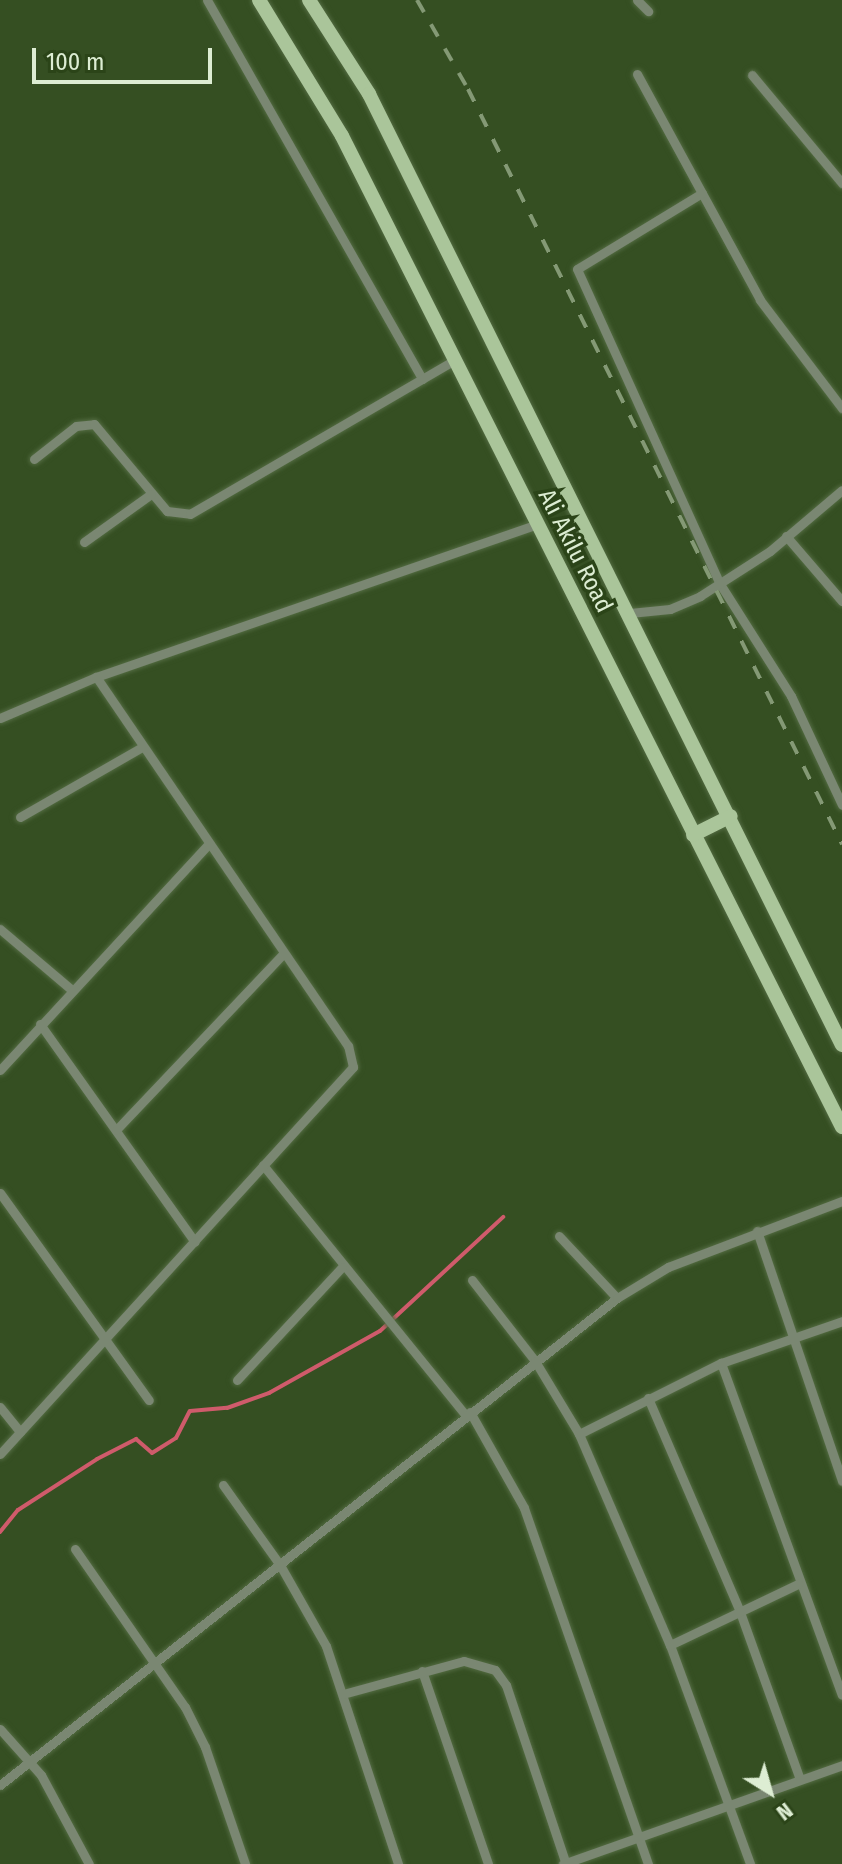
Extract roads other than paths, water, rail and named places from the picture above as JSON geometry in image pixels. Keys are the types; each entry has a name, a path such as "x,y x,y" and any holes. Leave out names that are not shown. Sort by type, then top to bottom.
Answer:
{"main road":[{"name":"Ali Akilu Road","path":"259,0 342,136 842,1127"},
{"name":"Ali Akilu Road","path":"309,0 369,94 731,816 842,1045"},
{"path":"693,835 731,816"}],"street":[{"path":"207,0 422,379"},
{"path":"637,0 648,11"},
{"path":"637,74 760,300 841,404"},
{"path":"752,75 842,183"},
{"path":"702,193 577,269 720,584 791,696 842,805"},
{"path":"34,459 76,426 94,424 167,511 190,514 453,361"},
{"path":"630,613 670,609 720,584 842,490"},
{"path":"84,542 151,494"},
{"path":"0,718 96,677 536,525"},
{"path":"786,536 842,601"},
{"path":"0,1454 353,1067 348,1046 207,846 96,677"},
{"path":"20,817 142,747"},
{"path":"0,1070 207,846"},
{"path":"0,929 72,990"},
{"path":"116,1130 282,955"},
{"path":"40,1024 195,1242"},
{"path":"263,1165 342,1267 468,1414 524,1508 648,1864"},
{"path":"0,1193 149,1400"},
{"path":"0,1785 617,1298 668,1267 842,1201"},
{"path":"757,1231 842,1481"},
{"path":"559,1236 617,1298"},
{"path":"237,1380 342,1267"},
{"path":"472,1280 535,1361 579,1434 670,1645 731,1804 750,1864"},
{"path":"579,1434 721,1363 842,1321"},
{"path":"721,1363 798,1584 842,1695"},
{"path":"648,1398 740,1612 800,1780"},
{"path":"0,1407 20,1432"},
{"path":"223,1485 280,1565 326,1646 398,1864"},
{"path":"75,1549 153,1662 205,1747 245,1864"},
{"path":"670,1645 798,1584"},
{"path":"343,1694 464,1661 495,1670 506,1685 565,1864 636,1834 842,1765"},
{"path":"422,1671 488,1864"},
{"path":"0,1729 31,1761 89,1864"}],"waterway":[{"path":"0,1532 18,1510 97,1459 136,1439 152,1453 176,1438 190,1411 227,1408 269,1393 380,1331 503,1217"}],"railway":[{"path":"417,0 468,89 842,844"}]}
